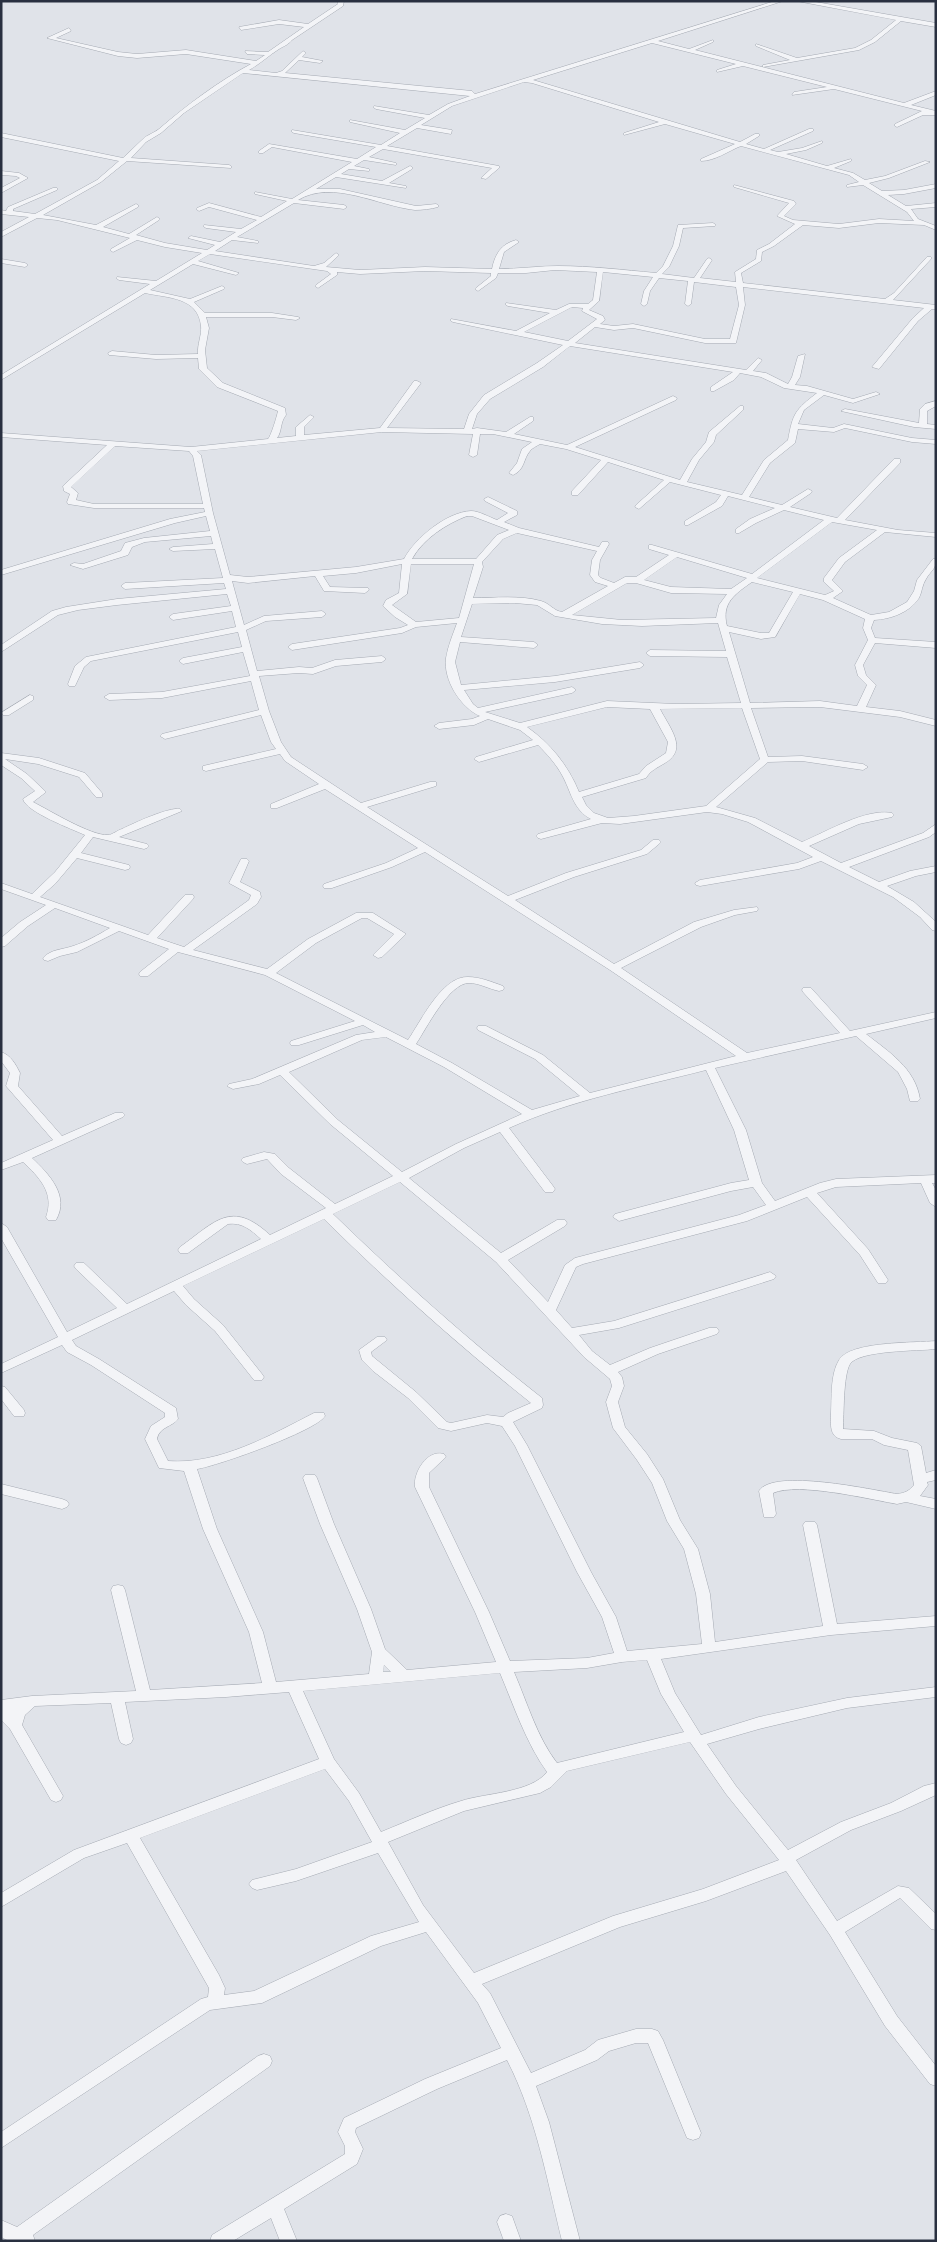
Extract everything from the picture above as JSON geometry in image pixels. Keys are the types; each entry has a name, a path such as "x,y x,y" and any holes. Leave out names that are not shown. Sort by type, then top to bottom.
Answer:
{"street":[{"path":"1,235 99,181 144,141 242,70 257,63 278,47 286,44 290,39 341,5 341,1"},
{"path":"242,70 473,95 528,80 781,1"},
{"path":"799,1 936,25"},
{"path":"758,67 857,49 874,41 900,19"},
{"path":"241,28 279,22 309,26"},
{"path":"69,30 50,38 118,54 137,56 186,52 257,63"},
{"path":"655,40 768,69 828,87 907,105 922,112 934,113"},
{"path":"690,50 711,41"},
{"path":"758,49 775,52 798,60"},
{"path":"247,52 270,54"},
{"path":"286,74 297,58 303,53"},
{"path":"297,58 320,61"},
{"path":"719,71 744,64"},
{"path":"768,69 775,65"},
{"path":"528,80 699,133 851,174 888,195 906,208 920,223"},
{"path":"794,94 828,87"},
{"path":"907,105 936,93"},
{"path":"1,378 349,166 450,106 473,95"},
{"path":"376,107 431,117"},
{"path":"896,125 922,112"},
{"path":"352,121 406,132"},
{"path":"626,134 666,122"},
{"path":"417,126 450,131 449,133"},
{"path":"763,150 810,130"},
{"path":"294,131 497,167 484,178"},
{"path":"1,134 48,146 124,159 231,167 219,176"},
{"path":"703,160 722,154 724,150 742,144 757,136"},
{"path":"778,154 804,149 820,142"},
{"path":"261,152 271,145 394,164"},
{"path":"827,168 849,160"},
{"path":"849,186 927,162"},
{"path":"349,166 367,170"},
{"path":"384,183 410,168"},
{"path":"1,173 17,174 25,178 1,191"},
{"path":"335,175 404,187"},
{"path":"10,214 10,208 55,190 43,186"},
{"path":"736,186 792,202 793,204 780,216 786,220 839,226 874,221 920,223 936,228"},
{"path":"881,205 888,195 936,186"},
{"path":"311,190 344,192 416,208 436,206"},
{"path":"257,193 291,201 344,207"},
{"path":"199,209 209,205 261,219"},
{"path":"906,208 936,205"},
{"path":"98,226 136,206"},
{"path":"1,212 57,218 98,226 132,237 207,252 312,268 360,272 422,269 526,271 555,268 601,270 934,307"},
{"path":"113,250 157,219"},
{"path":"593,325 614,328 634,326 705,341 731,342 735,339 734,329 741,310 738,272 758,260 759,251 773,246 784,234 803,222"},
{"path":"644,304 648,292 666,267 676,246 680,226 714,225"},
{"path":"206,226 241,231"},
{"path":"191,238 221,244"},
{"path":"230,238 256,242"},
{"path":"478,289 494,277 493,270 503,248 516,242"},
{"path":"312,268 326,265 336,255"},
{"path":"887,301 896,294 929,258"},
{"path":"688,304 694,281 709,260"},
{"path":"1,261 25,265"},
{"path":"192,262 236,273"},
{"path":"318,286 335,274 329,269"},
{"path":"468,430 473,414 487,397 540,365 602,318 584,311 596,301 601,270"},
{"path":"119,278 155,283"},
{"path":"143,291 190,301 222,288"},
{"path":"896,294 900,302"},
{"path":"190,301 202,315 205,328 202,369 217,383 282,410 282,416 277,421 273,438"},
{"path":"508,304 556,312"},
{"path":"519,332 574,304 589,306"},
{"path":"876,367 897,345 912,324 934,307"},
{"path":"202,315 272,315 296,318"},
{"path":"453,320 519,332 569,344 769,376 790,386 823,392 853,401 876,394"},
{"path":"112,353 156,357 202,356"},
{"path":"790,386 796,377 802,356"},
{"path":"748,372 758,360"},
{"path":"714,389 738,371"},
{"path":"382,430 417,383"},
{"path":"744,498 766,462 792,441 801,409 823,392"},
{"path":"568,447 674,398"},
{"path":"922,426 923,411 928,406 936,403"},
{"path":"682,483 696,459 710,442 712,434 730,420 740,408"},
{"path":"845,411 936,427"},
{"path":"300,438 300,427 310,417"},
{"path":"509,434 530,419"},
{"path":"795,426 834,430 844,426 912,440 936,442"},
{"path":"1,435 194,452 273,438 284,440 382,430 477,430 509,434 568,447 682,483 744,498 771,508 784,507 835,520 884,529 934,534 936,525"},
{"path":"474,455 477,430"},
{"path":"513,473 521,463 525,452 539,441"},
{"path":"112,444 102,457 90,464 67,486 67,489 74,493 71,502 94,506 208,510"},
{"path":"194,452 208,510 264,711 281,751 288,760 614,968 745,1057"},
{"path":"575,493 606,459"},
{"path":"766,760 746,706 722,624 720,610 722,604 733,592 835,520 897,461"},
{"path":"639,507 669,479"},
{"path":"784,507 808,491"},
{"path":"688,523 719,504 725,494"},
{"path":"488,499 514,512 498,523"},
{"path":"739,531 771,508"},
{"path":"1,573 208,510"},
{"path":"415,625 387,606 388,602 403,594 407,561 417,544 444,524 468,513 516,530 603,546 596,560 594,574 598,580 614,585"},
{"path":"826,598 839,591 827,580 837,564 884,529"},
{"path":"1,649 55,613 65,609 126,600 192,597 248,580 366,569 407,561 478,562 500,537 516,530"},
{"path":"74,565 83,567 125,553 128,545 144,540 215,533"},
{"path":"173,549 219,546"},
{"path":"652,546 753,578 826,598 870,618 892,616 902,610 915,596 920,582 936,561"},
{"path":"563,615 614,585 625,580 638,580 676,554"},
{"path":"478,562 479,568 450,661 458,688 468,706 487,716 520,726 540,741 565,772 575,796 584,809 600,820"},
{"path":"318,574 327,589 365,590"},
{"path":"638,580 643,584 671,590 733,592"},
{"path":"126,586 230,584"},
{"path":"468,601 538,603 556,615 605,622 722,624 761,636 772,635 798,590"},
{"path":"173,616 236,608"},
{"path":"72,684 79,666 84,660 242,629 264,619 322,614"},
{"path":"861,708 872,686 862,676 859,666 872,640 867,628 870,618"},
{"path":"292,647 402,630 415,625 462,620"},
{"path":"458,639 534,645"},
{"path":"872,640 936,645"},
{"path":"183,661 247,649"},
{"path":"650,653 731,654"},
{"path":"109,697 162,695 254,676 299,670 313,671 335,663 382,659"},
{"path":"458,688 555,680 640,665"},
{"path":"476,711 572,690"},
{"path":"3,712 30,698"},
{"path":"520,726 601,704 654,707 813,704 861,708 935,722"},
{"path":"575,796 642,776 645,770 662,763 674,747 654,707"},
{"path":"165,736 264,711"},
{"path":"3,712 19,714"},
{"path":"439,726 474,722 487,716"},
{"path":"478,759 540,741"},
{"path":"206,768 281,751"},
{"path":"1,756 39,761 82,774 99,795"},
{"path":"708,809 766,760 779,758 840,763 863,767"},
{"path":"1,761 24,776 41,792 28,799 29,803 59,820 91,834 144,846"},
{"path":"360,806 433,784"},
{"path":"274,806 326,785"},
{"path":"541,836 600,820 626,819 672,811 708,809 739,815 784,835 821,857 880,885 921,912 936,928"},
{"path":"109,838 145,822 177,811"},
{"path":"802,846 858,821 889,815"},
{"path":"840,866 926,835 936,827"},
{"path":"35,896 62,872 91,834"},
{"path":"507,900 570,875 644,852 656,842"},
{"path":"328,886 389,864 426,848"},
{"path":"74,854 125,867"},
{"path":"700,883 773,869 791,868 821,857"},
{"path":"144,974 249,906 256,897 256,894 234,883 244,861"},
{"path":"880,885 914,873 936,869"},
{"path":"1,886 35,896 117,928 181,950 269,972 366,1024 410,1045 531,1114"},
{"path":"150,939 189,897"},
{"path":"1,944 24,924 55,904"},
{"path":"614,968 651,946 691,926 724,915 753,909"},
{"path":"269,972 312,941 360,915 369,915 401,934 378,955"},
{"path":"48,958 57,953 73,950 90,943 117,928"},
{"path":"410,1045 436,1005 454,984 465,980 499,988"},
{"path":"807,990 854,1034 907,1076 914,1090 914,1099"},
{"path":"1,1369 270,1241 460,1146 531,1114 588,1097 745,1057 854,1034 936,1014"},
{"path":"360,1037 366,1024"},
{"path":"295,1043 366,1024"},
{"path":"482,1028 538,1057 588,1097"},
{"path":"233,1086 255,1082 360,1037 386,1034"},
{"path":"1,1056 9,1063 15,1073 12,1086 61,1142"},
{"path":"709,1066 740,1130 756,1183 772,1206"},
{"path":"282,1071 334,1122 399,1178 500,1260 550,1311 588,1354 618,1381 612,1402 619,1428 642,1457 658,1482 674,1521 691,1549 703,1594 709,1648"},
{"path":"1,1167 119,1115"},
{"path":"502,1127 549,1189"},
{"path":"247,1160 264,1155 271,1156 329,1211 381,1268 475,1352 532,1394 537,1401 537,1405 532,1409 512,1415 506,1422"},
{"path":"25,1157 50,1186 56,1205 52,1217"},
{"path":"550,1311 574,1263 638,1244 743,1218 836,1183 930,1180 936,1203"},
{"path":"619,1217 731,1187 756,1183"},
{"path":"809,1192 864,1252 882,1280"},
{"path":"184,1250 224,1220 232,1218 244,1219 270,1241"},
{"path":"500,1260 561,1223"},
{"path":"1,1227 71,1349 95,1362 171,1411 172,1419 154,1428 151,1439 164,1464 173,1467 189,1466 219,1458 264,1443 319,1416"},
{"path":"80,1266 126,1310"},
{"path":"569,1332 615,1325 770,1276"},
{"path":"176,1286 190,1302 219,1328 258,1377"},
{"path":"608,1371 654,1351 714,1331"},
{"path":"381,1340 365,1350 366,1357 388,1379 412,1395 443,1425 451,1427 487,1419 506,1422 521,1445 584,1572 609,1617 622,1657"},
{"path":"908,1498 916,1493 921,1484 914,1447 897,1444 874,1435 847,1436 839,1433 837,1430 838,1398 845,1361 850,1356 865,1351 936,1345"},
{"path":"1,1390 19,1413"},
{"path":"439,1457 424,1469 420,1479 422,1488 482,1612 504,1667 545,1758 555,1771"},
{"path":"189,1466 210,1529 256,1632 270,1687"},
{"path":"921,1479 936,1475"},
{"path":"310,1478 327,1524 364,1609 379,1652 376,1679"},
{"path":"769,1514 766,1490 771,1486 778,1485 804,1485 897,1499 908,1498 936,1504"},
{"path":"1,1488 62,1504"},
{"path":"810,1525 831,1630"},
{"path":"118,1590 144,1696"},
{"path":"1,1706 32,1701 117,1698 376,1679 504,1667 587,1663 622,1657 652,1656 831,1630 936,1621"},
{"path":"379,1652 404,1676"},
{"path":"652,1656 668,1694 695,1738 730,1790 787,1860 835,1930 891,2021 936,2079"},
{"path":"293,1685 328,1762 354,1798 429,1925 484,1998 511,2050 527,2082 541,2122 571,2241"},
{"path":"257,1884 296,1875 380,1842 444,1811 478,1801 509,1796 541,1786 549,1782 555,1771 584,1760 695,1738 847,1703 936,1692"},
{"path":"117,1698 126,1739"},
{"path":"15,1725 18,1712 32,1701"},
{"path":"1,1711 15,1725 56,1796"},
{"path":"1,1901 79,1854 328,1762"},
{"path":"472,1981 602,1927 706,1895 787,1860 846,1826 896,1807 929,1790 936,1789"},
{"path":"131,1836 213,1980 217,1988 216,2002"},
{"path":"835,1930 898,1892 904,1892 936,1924"},
{"path":"1,2141 200,2008 216,2002 256,1998 377,1941 429,1925"},
{"path":"527,2082 591,2055 604,2045 636,2036 652,2036 693,2133"},
{"path":"218,2241 350,2159 355,2153 355,2149 346,2132 350,2123 431,2084 511,2050"},
{"path":"1,2228 23,2238 264,2061"},
{"path":"274,2206 289,2241"},
{"path":"506,2222 513,2241"}]}
